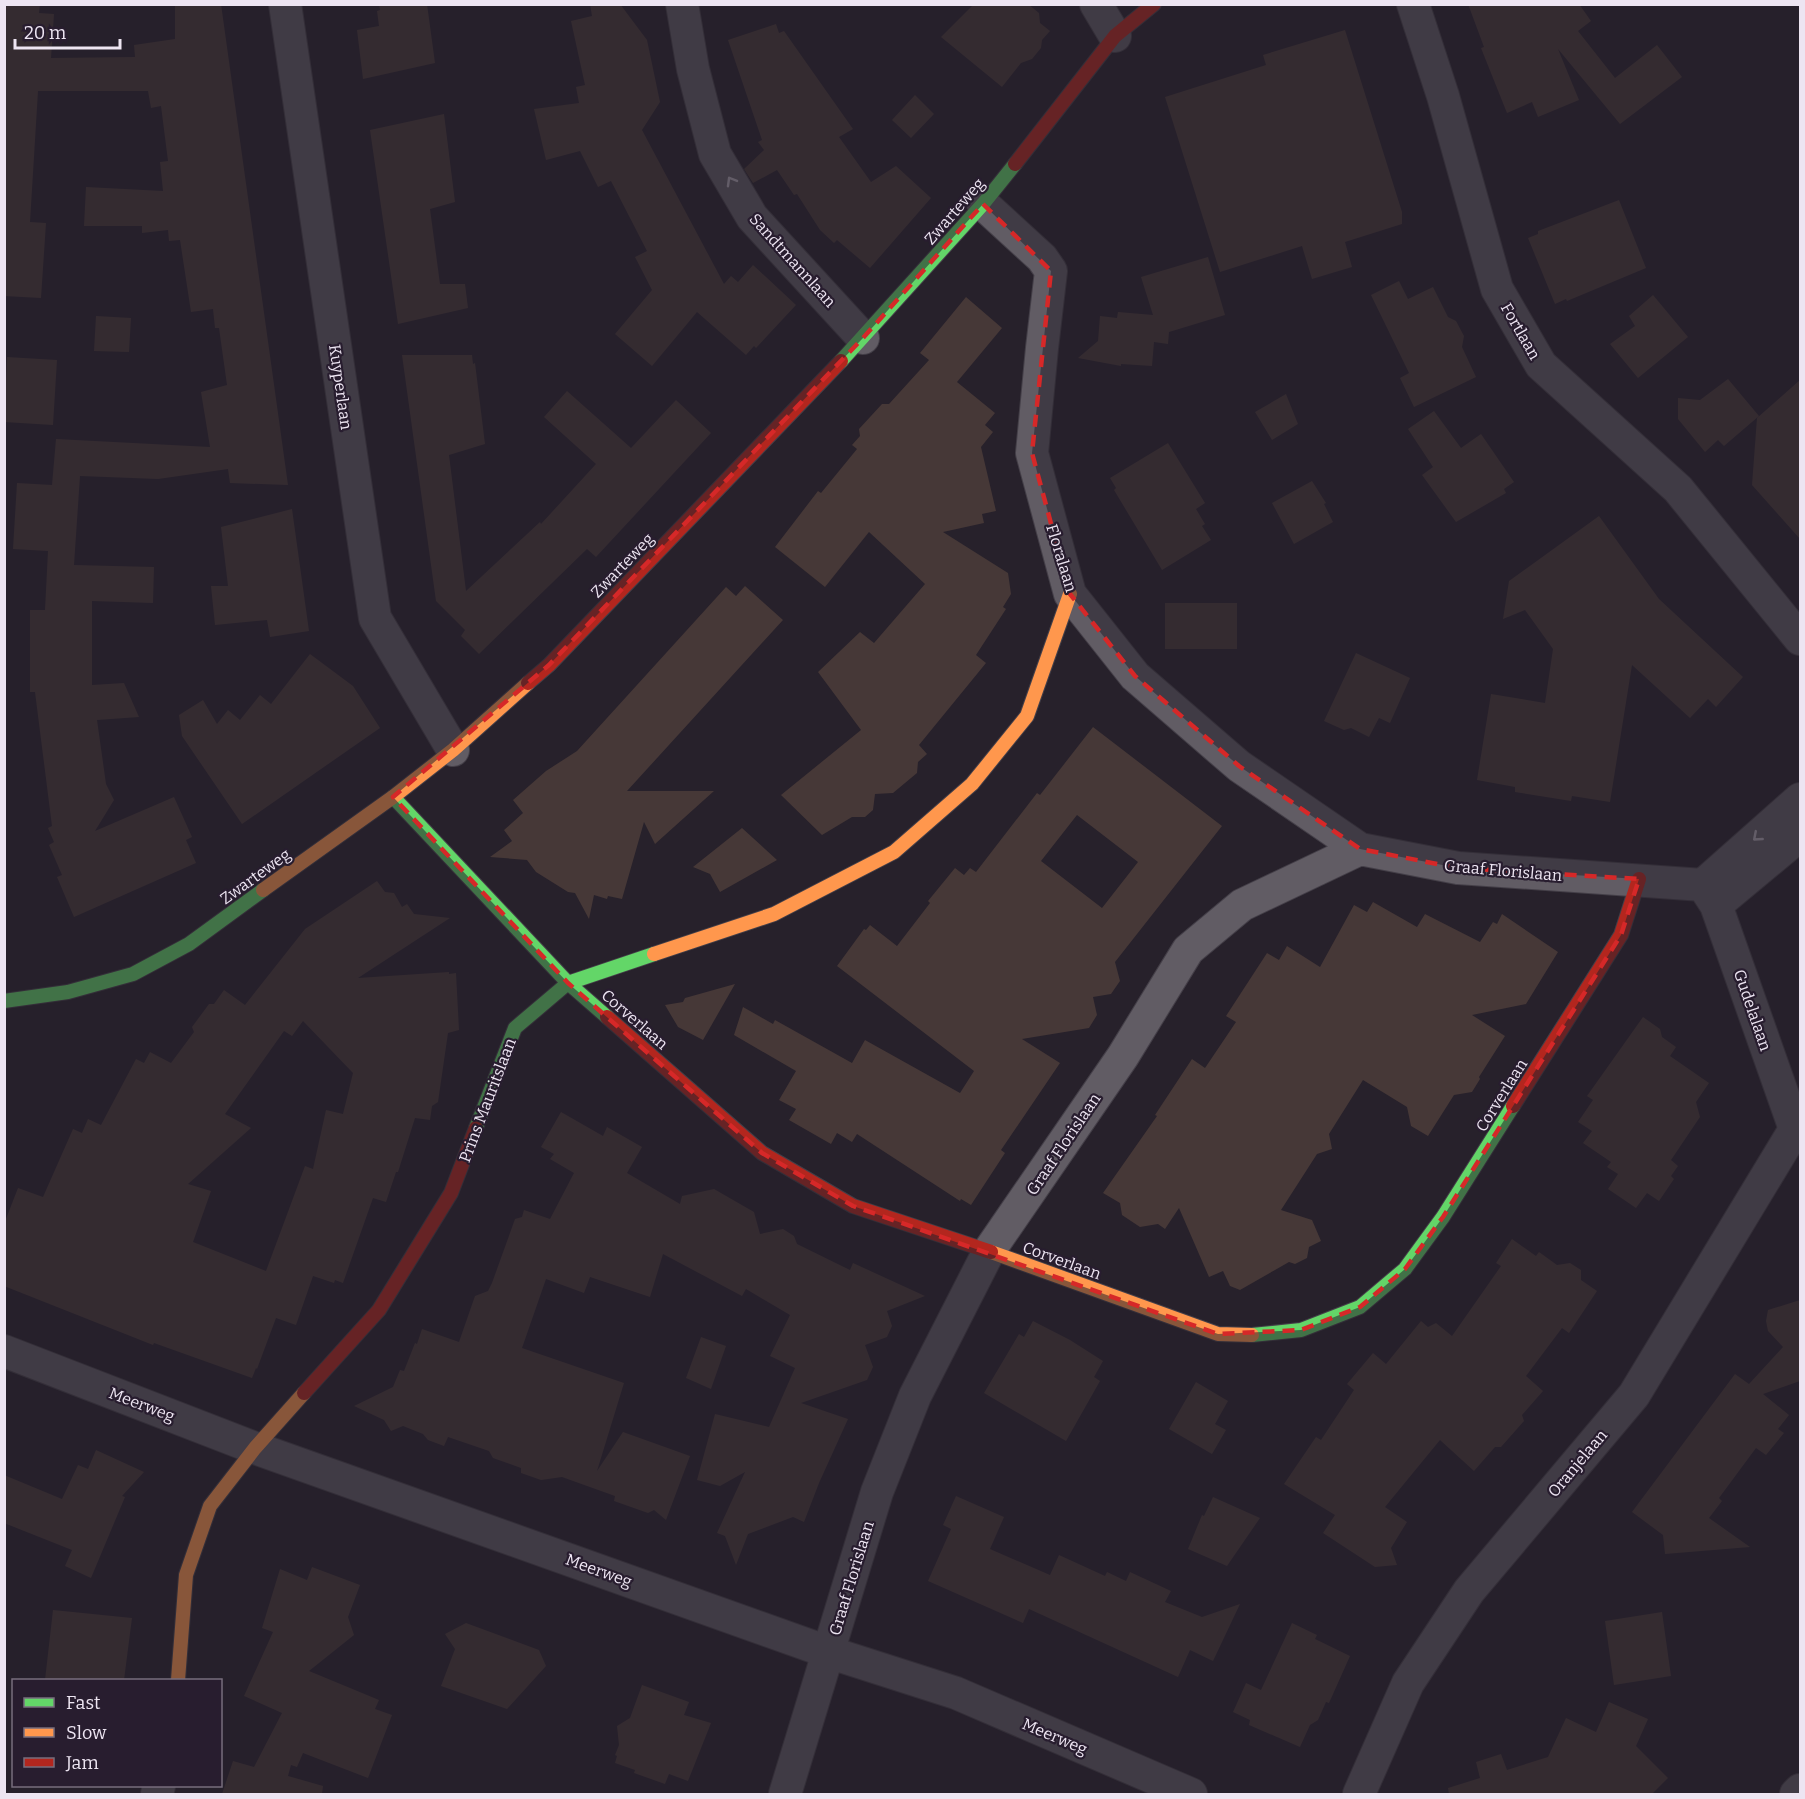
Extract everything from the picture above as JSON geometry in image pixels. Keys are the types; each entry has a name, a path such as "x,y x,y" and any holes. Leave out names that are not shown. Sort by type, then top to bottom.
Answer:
{"street":[{"name":"Kuyperlaan","path":"285,4 375,618 453,750"},
{"name":"Sandtmannlaan","path":"682,4 693,69 715,154 752,217 863,338"},
{"path":"1096,4 1115,36"},
{"name":"Zwarteweg","path":"4,1000 68,992 133,974 189,944 393,797 453,750 549,665 863,338 983,204 1115,36 1154,4"},
{"name":"Fortlaan","path":"1413,4 1443,96 1497,289 1541,365 1678,489 1800,639"},
{"name":"Floralaan","path":"983,204 1042,258 1052,271 1032,453 1070,594 1135,676 1239,766 1360,849"},
{"name":"Prins Mauritslaan","path":"178,1679 186,1575 210,1506 255,1448 379,1310 451,1193 515,1028 568,983 774,914 894,852 972,784 1027,716 1070,594"},
{"name":"Corverlaan","path":"393,797 568,983 762,1153 853,1206 989,1251 1218,1334 1256,1335 1300,1330 1360,1307 1405,1269 1443,1217 1621,935 1639,879"},
{"path":"1710,895 1800,799"},
{"path":"1710,895 1800,835"},
{"name":"Graaf Florislaan","path":"785,1794 877,1492 915,1396 989,1251 1123,1056 1188,950 1242,905 1360,849 1458,868 1639,879 1710,895"},
{"name":"Gudelalaan","path":"1710,895 1798,1133"},
{"name":"Oranjelaan","path":"1359,1794 1408,1683 1469,1591 1634,1395 1798,1133"},
{"name":"Meerweg","path":"4,1351 255,1448 828,1652 956,1693 1191,1794"},
{"path":"1796,1794 1800,1790"}],"highlighted area":[{"path":"983,204 1051,271 1032,453 1070,594 1135,676 1239,766 1360,849 1458,868 1639,879 1621,935 1443,1217 1405,1269 1360,1307 1301,1330 1218,1334 853,1206 762,1153 568,983 393,797 549,665 863,338"}],"building":[{"path":"4,4 40,4 39,13 54,14 51,58 135,57 134,45 175,39 175,4 221,4 288,485 230,483 228,469 158,479 80,476 74,565 154,567 153,603 92,601 92,685 124,683 139,717 97,720 106,784 114,800 95,831 174,797 192,837 186,840 196,863 74,917 57,877 62,875 49,845 54,842 48,828 52,826 35,692 30,692 30,610 45,610 48,551 13,549 17,483 52,485 56,439 210,447 201,392 227,385 219,328 215,328 213,309 191,312 180,240 169,241 168,230 142,233 142,226 84,226 86,187 163,191 160,162 168,161 161,106 151,108 148,91 38,91 30,222 46,223 41,298 4,296"},
{"path":"379,4 427,4 435,63 363,79 357,30 379,26 377,11 380,10"},
{"path":"590,4 620,4 647,40 660,102 642,130 724,284 731,276 738,282 753,265 796,305 756,348 754,346 746,355 697,312 652,366 615,334 652,290 635,257 647,251 611,181 598,187 580,151 546,160 534,109 579,103 576,87 585,85 571,21 592,16"},
{"path":"974,4 1028,4 1039,13 1040,23 1050,31 1042,40 1041,48 1032,59 1021,63 1002,87 941,37"},
{"path":"1468,4 1579,4 1591,21 1578,31 1615,78 1657,45 1682,77 1620,124 1558,49 1579,100 1538,117 1532,102 1507,113 1481,48 1484,47"},
{"path":"776,24 779,33 784,31 853,129 839,137 871,182 896,166 931,198 870,268 837,240 834,243 820,230 797,194 794,195 777,170 753,183 744,169 764,150 758,142 762,140 728,40"},
{"path":"1345,30 1402,212 1402,224 1345,242 1352,267 1312,279 1302,246 1220,272 1165,97 1266,65 1263,55"},
{"path":"915,95 934,114 911,138 892,120"},
{"path":"444,114 455,202 430,209 440,284 465,284 468,308 398,324 370,130"},
{"path":"1619,200 1646,268 1555,304 1528,238 1538,234 1538,231"},
{"path":"1208,257 1225,315 1169,332 1168,344 1154,342 1152,366 1121,364 1121,366 1078,358 1098,341 1100,316 1117,318 1118,312 1153,315 1141,277"},
{"path":"1399,281 1408,299 1433,287 1448,317 1456,321 1464,336 1462,347 1476,377 1414,407 1400,378 1409,373 1371,295"},
{"path":"1653,295 1688,337 1638,378 1610,344 1635,326 1629,316"},
{"path":"966,297 1002,328 957,382 995,413 985,425 993,432 981,447 996,511 982,514 984,523 943,532 1008,573 1011,594 1003,607 1006,609 976,655 986,663 919,745 927,754 918,762 917,773 893,793 875,794 873,810 865,817 852,817 822,835 781,795 861,730 818,672 860,632 874,643 925,584 869,532 825,587 775,547 818,491 821,493 857,449 852,445 860,436 859,429 882,404 889,404 929,360 920,353"},
{"path":"96,316 131,318 129,352 94,351"},
{"path":"402,355 472,355 473,364 475,363 485,444 449,455 466,591 540,522 541,524 596,464 544,417 567,391 631,448 676,400 711,433 596,557 587,549 479,654 461,636 465,630 436,601"},
{"path":"7,357 57,360 53,425 4,422"},
{"path":"1728,379 1759,416 1724,446 1718,440 1705,452 1678,419 1678,398 1700,400"},
{"path":"1800,380 1800,539 1752,485 1757,418"},
{"path":"1286,394 1298,424 1272,440 1255,412"},
{"path":"1434,411 1461,448 1481,434 1514,482 1504,489 1506,493 1456,522 1422,475 1433,467 1408,429"},
{"path":"1168,443 1205,503 1196,509 1205,524 1202,526 1211,540 1162,570 1114,490 1116,488 1110,478"},
{"path":"1312,481 1326,503 1324,504 1333,522 1294,544 1272,503"},
{"path":"292,509 309,631 270,637 267,620 215,625 211,586 228,586 221,527"},
{"path":"1599,516 1659,599 1743,677 1716,707 1708,699 1690,718 1632,665 1610,802 1572,796 1571,801 1515,792 1515,787 1477,780 1491,694 1545,703 1553,649 1525,610 1503,619 1509,581"},
{"path":"745,586 783,620 627,791 714,791 655,844 644,822 622,899 608,896 607,899 594,895 589,919 575,893 568,892 536,872 527,860 490,857 512,841 504,830 523,813 513,800 546,771 577,751 726,587 736,596"},
{"path":"1165,603 1237,603 1237,649 1165,649"},
{"path":"1356,653 1410,678 1390,723 1379,718 1369,737 1351,728 1344,730 1324,721"},
{"path":"310,654 353,686 380,728 242,824 182,736 179,715 203,700 217,724 228,710 240,720 260,695 271,704"},
{"path":"1093,727 1222,826 1115,962 1120,981 1111,994 1093,997 1097,1015 1089,1028 1022,1039 1060,1063 1001,1150 1005,1153 971,1205 961,1199 960,1201 857,1134 852,1142 837,1133 831,1144 789,1120 796,1109 779,1100 796,1071 734,1035 743,1007 773,1024 775,1020 852,1063 865,1040 960,1093 974,1071 837,966 864,929 866,930 870,925 897,946 930,903 928,901 955,868 964,875 970,868 976,872 1037,793 1040,795","holes":["1077,815 1138,862 1102,908 1041,861"]},
{"path":"742,828 777,860 720,892 710,874 693,867"},
{"path":"377,881 385,892 394,893 402,907 407,904 414,914 450,918 358,978 456,973 459,1030 448,1033 438,1102 432,1106 430,1120 415,1118 386,1202 373,1198 343,1283 335,1280 334,1283 313,1276 296,1325 276,1318 252,1378 154,1343 153,1345 4,1286 4,1224 18,1188 43,1197 73,1129 82,1133 88,1119 101,1125 136,1059 144,1063 150,1052 171,1063 194,1032 192,1027 209,1004 214,1004 224,990 245,1005 305,929","holes":["303,1021 353,1073 343,1114 326,1110 313,1169 305,1166 266,1271 193,1242 211,1191 188,1184 251,1128 225,1114 284,1031 292,1036"]},
{"path":"1373,902 1417,927 1425,914 1480,942 1493,922 1497,924 1502,914 1558,952 1526,1004 1472,1015 1505,1036 1472,1092 1454,1095 1428,1136 1411,1126 1407,1107 1363,1080 1329,1134 1332,1149 1317,1154 1281,1210 1312,1220 1321,1241 1309,1247 1307,1258 1295,1264 1289,1262 1240,1290 1230,1286 1223,1271 1209,1277 1179,1208 1165,1229 1158,1224 1140,1227 1122,1215 1120,1203 1103,1193 1157,1116 1155,1115 1192,1059 1205,1068 1236,1022 1226,1016 1267,953 1279,960 1287,946 1320,967 1354,905 1367,912"},
{"path":"735,984 703,1040 678,1027 665,1005 683,1002 685,998"},
{"path":"1643,1017 1660,1029 1662,1037 1676,1047 1670,1056 1709,1083 1696,1102 1700,1117 1671,1160 1678,1166 1671,1176 1674,1179 1659,1201 1647,1193 1636,1208 1608,1189 1618,1174 1607,1167 1611,1162 1583,1143 1592,1131 1578,1122 1593,1100 1587,1096"},
{"path":"561,1112 603,1136 607,1127 642,1147 627,1173 680,1204 682,1196 714,1189 754,1212 760,1234 783,1229 794,1236 797,1244 850,1270 853,1263 925,1296 887,1311 892,1326 887,1337 865,1345 873,1367 867,1380 801,1403 848,1419 804,1522 793,1517 748,1534 736,1565 725,1536 717,1533 745,1472 720,1486 697,1480 715,1414 769,1427 795,1368 770,1356 790,1315 746,1289 742,1296 663,1254 650,1297 590,1277 584,1293 546,1279 522,1348 624,1383 597,1471 623,1432 690,1456 666,1520 654,1510 648,1513 614,1501 615,1496 562,1477 541,1480 521,1473 521,1468 493,1458 489,1451 448,1437 444,1446 403,1426 391,1431 384,1420 354,1406 393,1387 400,1370 404,1371 422,1329 459,1342 475,1296 488,1291 492,1283 515,1219 522,1217 524,1210 550,1219 574,1173 550,1159 554,1154 541,1147"},
{"path":"1512,1239 1536,1256 1539,1252 1557,1265 1570,1263 1581,1270 1581,1280 1597,1291 1569,1333 1562,1328 1526,1376 1543,1391 1522,1415 1524,1421 1501,1447 1495,1447 1474,1471 1440,1440 1385,1507 1407,1522 1391,1548 1397,1565 1375,1567 1323,1533 1335,1515 1284,1484 1316,1437 1321,1440 1354,1390 1347,1384 1373,1353 1386,1364 1421,1321 1428,1327 1436,1323 1452,1336 1501,1266 1496,1263"},
{"path":"1800,1300 1800,1381 1763,1394 1789,1415 1778,1429 1784,1433 1766,1455 1756,1448 1719,1498 1722,1501 1709,1518 1750,1547 1665,1554 1663,1535 1632,1512 1735,1374 1749,1384 1783,1347 1768,1331 1766,1321 1768,1310"},
{"path":"1033,1321 1070,1340 1103,1361 1094,1377 1100,1381 1066,1441 984,1393 1019,1334 1024,1337"},
{"path":"701,1337 726,1346 711,1389 686,1378"},
{"path":"1196,1382 1228,1401 1215,1424 1226,1430 1212,1454 1169,1429"},
{"path":"96,1450 144,1472 122,1496 125,1497 91,1578 65,1566 72,1550 4,1523 4,1475 62,1499 78,1465 88,1469"},
{"path":"956,1496 1004,1517 990,1549 1050,1575 1059,1555 1105,1576 1107,1572 1126,1581 1130,1572 1171,1591 1165,1602 1202,1617 1240,1604 1213,1661 1190,1650 1178,1677 1029,1609 1023,1623 928,1581 951,1529 943,1525"},
{"path":"1213,1497 1260,1518 1227,1566 1188,1549 1202,1515 1204,1516"},
{"path":"312,1567 360,1585 348,1617 354,1635 309,1671 379,1700 375,1709 392,1715 368,1778 303,1753 297,1767 291,1765 288,1776 323,1786 322,1794 222,1794 233,1761 254,1767 282,1713 244,1696 273,1632 262,1628 280,1569 307,1580"},
{"path":"53,1610 132,1618 124,1679 45,1679"},
{"path":"1662,1612 1671,1676 1614,1685 1605,1621"},
{"path":"466,1623 539,1650 546,1666 507,1709 441,1686 455,1649 445,1634"},
{"path":"1292,1623 1317,1635 1315,1639 1350,1656 1329,1703 1326,1702 1318,1720 1310,1725 1300,1747 1249,1725 1250,1720 1233,1712 1246,1683 1261,1690"},
{"path":"642,1685 689,1702 684,1715 711,1723 688,1781 669,1774 665,1784 634,1773 635,1770 615,1763 619,1745 617,1726 630,1718"},
{"path":"1609,1702 1648,1719 1636,1746 1668,1778 1652,1794 1449,1794 1448,1788 1480,1778 1476,1762 1501,1754 1507,1770 1548,1757 1566,1718 1596,1732"}],"traffic: fast":[{"path":"841,361 983,204 1015,164"},
{"path":"393,797 568,983 607,1017"},
{"path":"4,1001 68,992 133,974 189,944 263,890"},
{"path":"476,1128 515,1028 568,983 654,954"},
{"path":"1252,1335 1301,1330 1360,1307 1405,1269 1443,1217 1513,1106"}],"traffic: slow":[{"path":"654,954 774,914 894,852 972,784 1027,716 1070,594"},
{"path":"263,890 393,797 453,750 528,683"},
{"path":"991,1252 1218,1334 1252,1335"},
{"path":"178,1679 186,1575 210,1506 255,1448 304,1393"}],"traffic: jam":[{"path":"1015,164 1115,36 1154,4"},
{"path":"528,683 549,665 841,361"},
{"path":"1513,1106 1621,935 1639,879"},
{"path":"607,1017 762,1153 853,1206 991,1252"},
{"path":"304,1393 379,1310 451,1193 476,1128"}]}
